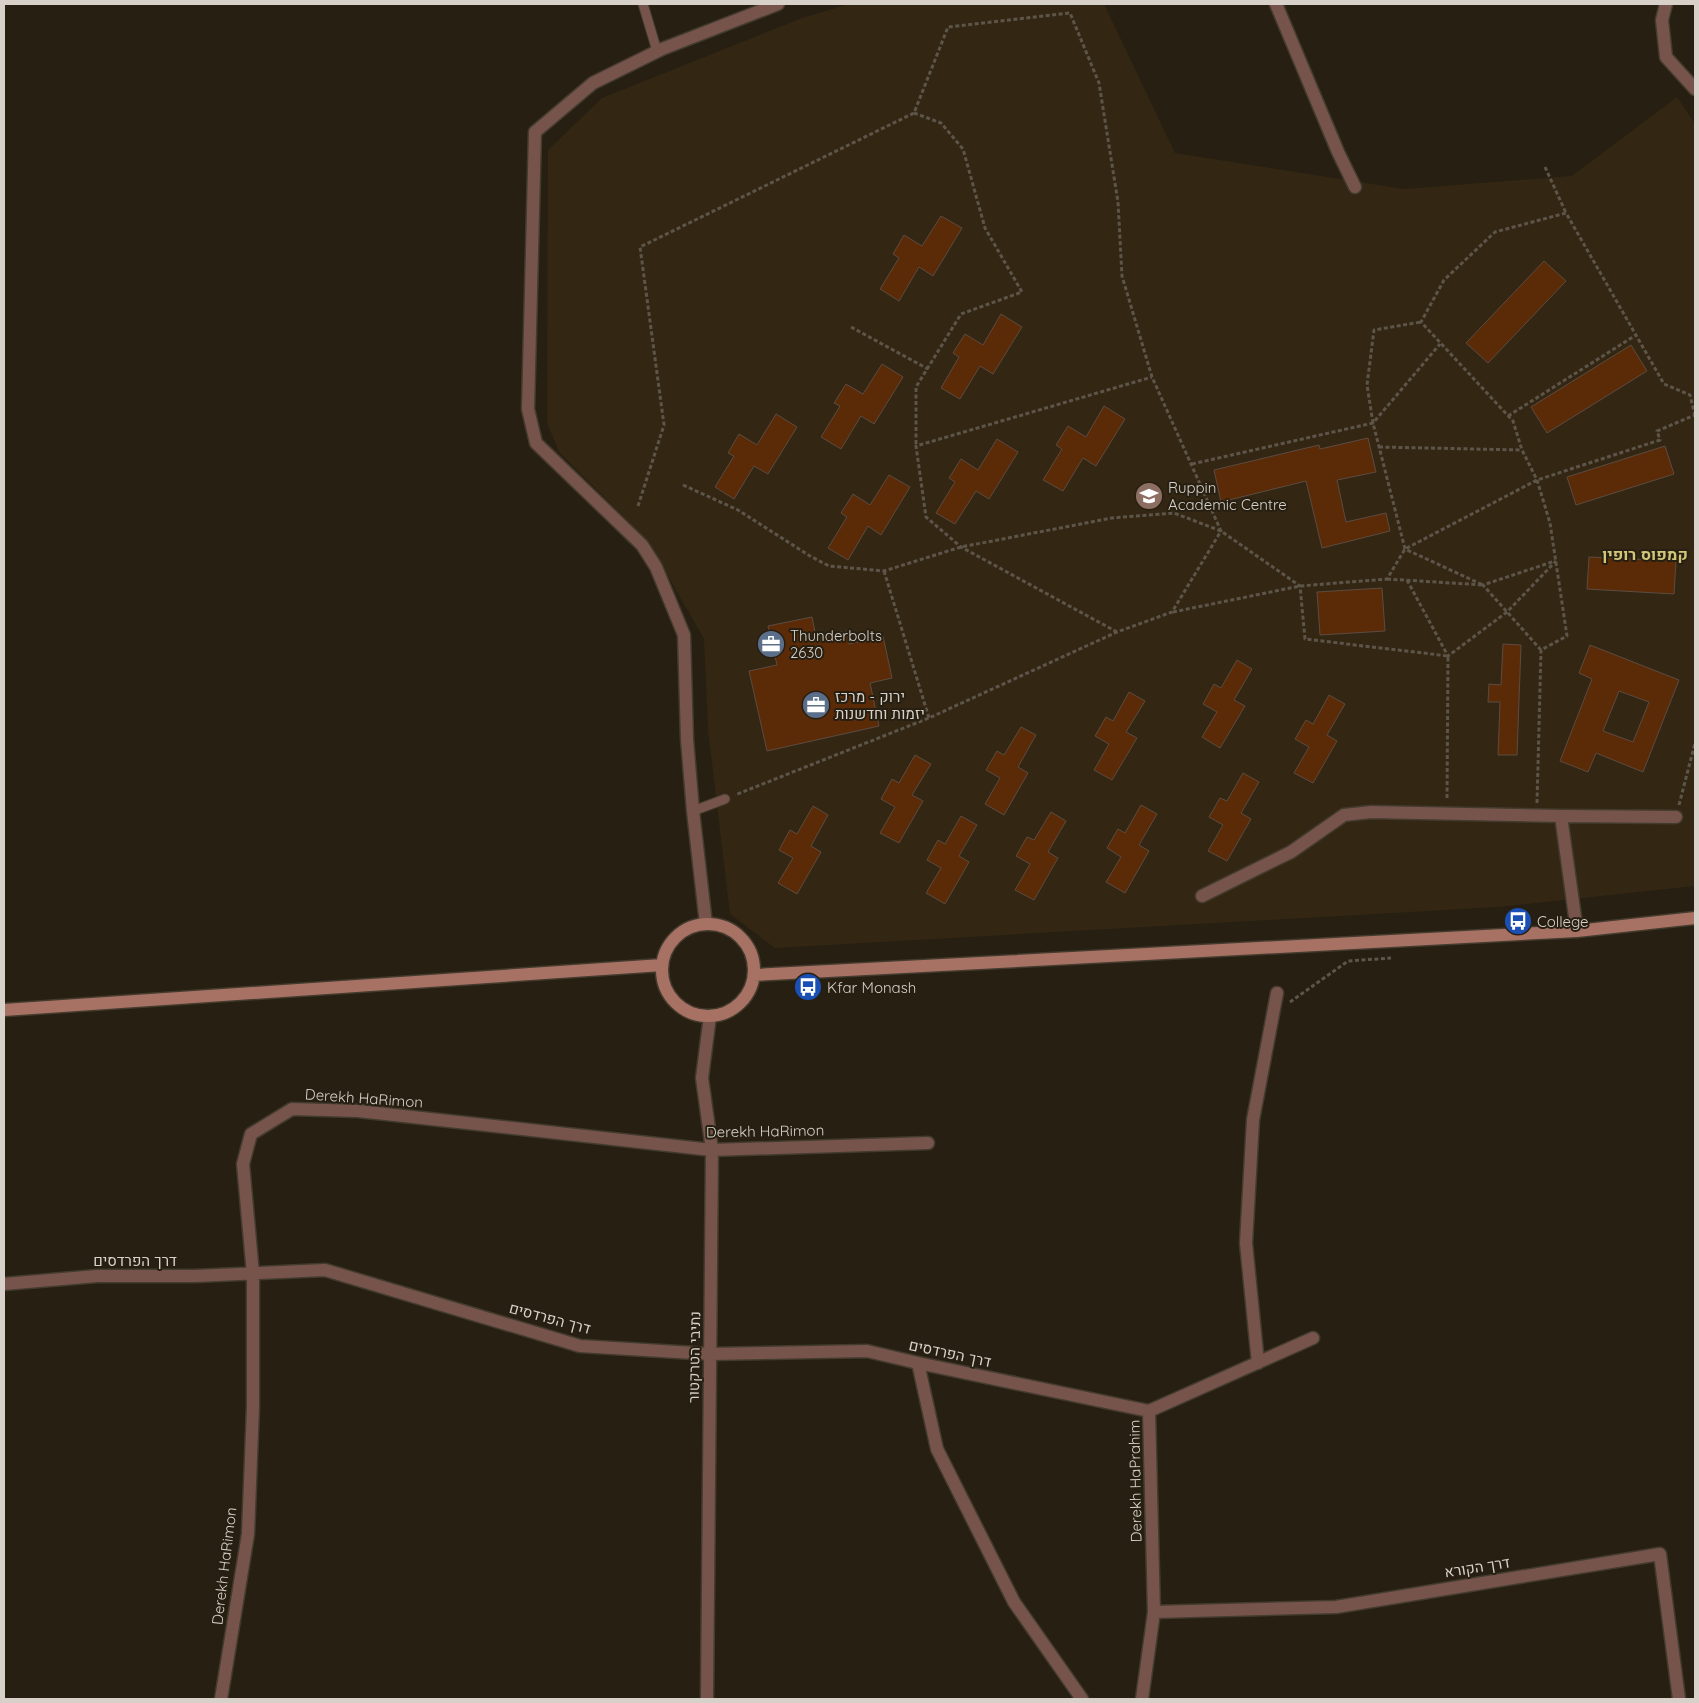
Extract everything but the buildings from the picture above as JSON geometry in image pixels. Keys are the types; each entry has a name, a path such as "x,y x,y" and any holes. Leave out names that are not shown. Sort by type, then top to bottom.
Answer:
{"main road":[{"path":"754,975 1577,931 1695,918"},
{"path":"706,924 722,926 736,934 746,945 753,960 754,975 750,988 739,1003 723,1013 710,1016 691,1012 674,1002 662,979 665,953 672,941 693,927 706,924"},
{"path":"4,1010 662,966"}],"street":[{"path":"706,924 693,811 684,635 656,567 642,545 536,442 528,409 535,132 593,83 658,51 778,4"},
{"path":"1276,4 1338,152 1355,187"},
{"path":"1666,4 1662,20 1666,57 1695,88"},
{"path":"1202,896 1291,852 1344,815 1370,812 1676,817"},
{"path":"1560,816 1577,931"},
{"path":"1258,1363 1246,1243 1253,1120 1271,1016 1277,993"},
{"name":"נתיבי הטרקטור","path":"707,1699 712,1150 702,1078 710,1016"},
{"name":"Derekh HaRimon","path":"221,1699 248,1534 253,1407 253,1274 242,1164 251,1134 292,1109 358,1111 712,1150 928,1143"},
{"name":"דרך הפרדסים","path":"4,1284 97,1276 253,1274 326,1270 580,1346 710,1354 867,1350 918,1363 1149,1411"},
{"name":"Derekh HaPrahim","path":"1142,1699 1154,1612 1149,1411 1313,1338"},
{"path":"918,1363 937,1450 1014,1602 1082,1699"},
{"name":"דרך הקורא","path":"1154,1612 1336,1607 1660,1554 1679,1699"}],"lane":[{"path":"644,4 658,51"},
{"path":"693,811 725,798"}],"path":[{"path":"638,506 664,425 640,247 914,114 948,27 1070,13 1100,83 1118,202 1122,276 1152,377 1221,531"},
{"path":"914,114 941,123 963,148 984,228 1022,292 961,314 916,387 916,446 926,517 961,547 1117,632"},
{"path":"1387,579 1405,549 1537,480 1660,440 1657,432 1695,415 1690,395 1664,384 1566,213 1545,167"},
{"path":"1421,322 1444,280 1495,232 1566,213"},
{"path":"1421,322 1513,421 1522,450 1537,480 1550,523 1567,636 1542,650"},
{"path":"1405,549 1373,423 1367,385 1374,330 1421,322"},
{"path":"851,328 928,368"},
{"path":"1508,416 1636,335"},
{"path":"1192,464 1373,423 1440,343"},
{"path":"916,446 1152,377"},
{"path":"1379,447 1522,450"},
{"path":"683,485 738,510 829,566 884,570 961,547 1112,518 1174,513 1221,531 1300,586 1305,639 1448,656 1507,612 1556,561"},
{"path":"1172,612 1221,531"},
{"path":"1405,549 1483,585 1542,650 1537,816"},
{"path":"725,798 929,718 1117,632 1172,612 1300,586 1387,579 1483,585 1556,561"},
{"path":"884,570 929,718"},
{"path":"1407,580 1448,656 1447,814"},
{"path":"1676,817 1695,743"},
{"path":"1271,1016 1348,961 1398,957"}],"shaded area":[{"name":"Ruppin Academic Centre","path":"849,4 1104,4 1175,153 1404,189 1572,176 1677,97 1695,124 1695,886 1498,907 775,948 730,914 708,730 704,639 648,541 559,452 547,423 548,150 602,98 802,18"}],"place":[{"name":"Ruppin Academic Centre","path":"1149,496"},
{"name":"Thunderbolts 2630","path":"771,644"},
{"name":"ירוק - מרכז יזמות וחדשנות","path":"816,705"},
{"name":"College","path":"1518,921"},
{"name":"Kfar Monash","path":"808,987"}],"district":[{"name":"קמפוס רופין","path":"1645,554"}]}
